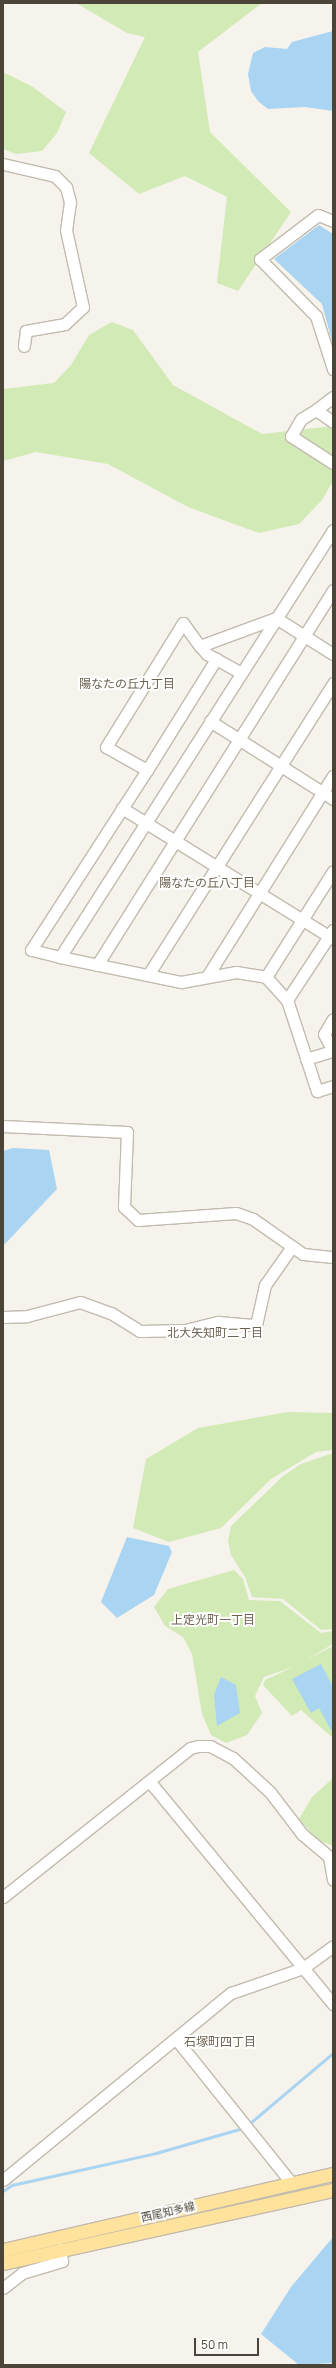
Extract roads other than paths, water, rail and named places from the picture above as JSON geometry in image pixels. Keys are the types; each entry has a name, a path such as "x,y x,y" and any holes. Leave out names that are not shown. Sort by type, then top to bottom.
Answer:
{"main road":[{"name":"西尾知多線","path":"3,2250 333,2174"},
{"name":"西尾知多線","path":"3,2263 60,2249 333,2190"}],"street":[{"path":"3,164 55,176 66,186 70,202 66,230 83,307 65,324 26,331 24,346"},
{"path":"333,221 318,215 260,259 316,316 333,369"},
{"path":"333,397 316,410 301,418 291,436 333,463"},
{"path":"316,410 333,422"},
{"path":"60,957 333,530"},
{"path":"97,965 174,839 240,740 333,590"},
{"path":"276,618 333,654"},
{"path":"200,646 276,618"},
{"path":"147,770 106,747 182,623 200,646 216,659 241,674"},
{"path":"216,659 147,770 31,950 181,982 208,975 236,972 266,977 287,1000 317,1091 333,1086"},
{"path":"148,975 216,865 333,683"},
{"path":"210,721 333,799"},
{"path":"208,975 333,776"},
{"path":"122,808 302,919 332,935 287,1000"},
{"path":"266,977 333,871"},
{"path":"306,1059 333,1051 324,1034 333,1019"},
{"path":"3,1126 127,1132 124,1207 130,1215 146,1221 236,1212 253,1219 291,1248 307,1255 333,1257"},
{"path":"3,1317 27,1316 80,1302 110,1313 140,1331 185,1330 218,1322 256,1325 265,1284 291,1248"},
{"path":"3,1897 150,1782 190,1748 210,1746 233,1758 270,1792 316,1849 329,1857 333,1880"},
{"path":"150,1782 333,2004"},
{"path":"3,2180 176,2040 231,1993 303,1968 333,1946"},
{"path":"176,2040 292,2184"},
{"path":"3,2288 22,2273 62,2261 60,2249"}],"water":[{"path":"333,31 333,111 305,107 268,109 259,102 251,91 248,74 253,53 265,47 287,49 292,42"},
{"path":"319,225 333,234 333,345 322,304 274,259"},
{"path":"13,1148 49,1150 57,1189 3,1246 3,1151"},
{"path":"127,1537 169,1546 172,1552 154,1595 117,1618 101,1602"},
{"path":"321,1664 333,1687 332,1732 319,1708 311,1713 292,1679"},
{"path":"221,1677 236,1685 240,1713 217,1726 214,1695"},
{"path":"333,2237 333,2363 299,2365 261,2334 291,2287"}],"waterway":[{"path":"249,2124 333,2053"},
{"path":"3,2191 12,2185 156,2153 243,2128"}],"district":[{"name":"陽なたの丘九丁目","path":"127,684"},
{"name":"陽なたの丘八丁目","path":"207,883"},
{"name":"北大矢知町二丁目","path":"215,1333"},
{"name":"上定光町一丁目","path":"213,1620"},
{"name":"石塚町四丁目","path":"220,2042"}]}
